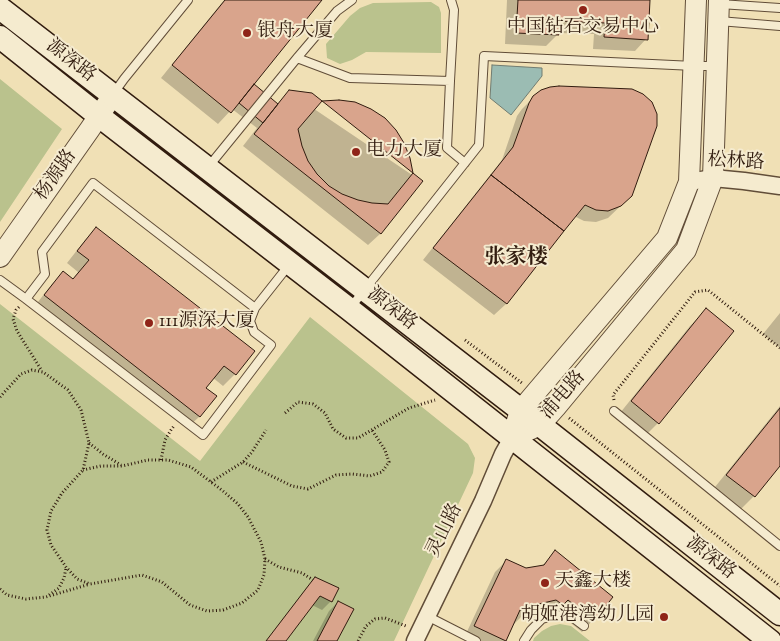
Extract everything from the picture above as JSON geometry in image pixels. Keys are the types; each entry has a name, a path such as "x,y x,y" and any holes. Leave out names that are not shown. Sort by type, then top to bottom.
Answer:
{"main road":[{"name":"源深路","path":"0,8 540,425 780,614"},
{"name":"源深路","path":"0,37 770,641"}],"street":[{"name":"浦电路","path":"512,438 520,411 667,238 689,182 696,0"},
{"name":"浦电路","path":"512,438 540,425 556,408 686,250 713,178 719,9"},
{"name":"杨源路","path":"0,257 113,95"},
{"name":"松林路","path":"689,182 713,178 780,186"},
{"name":"灵山路","path":"417,637 512,438"}],"lane":[{"path":"113,95 188,0"},
{"path":"207,168 337,11 352,0"},
{"path":"451,0 454,10 447,148 466,163"},
{"path":"719,9 780,8"},
{"path":"719,9 780,26"},
{"path":"349,309 480,145 484,56 717,66"},
{"path":"297,58 350,78 450,81"},
{"path":"26,299 45,274 42,252 93,183 255,308"},
{"path":"0,280 203,436 271,345 254,332 250,321 255,308 290,263"},
{"path":"614,411 780,546"},
{"path":"524,641 531,630 542,620 557,615 572,617 584,626"},
{"path":"426,616 476,641"}],"path":[{"path":"614,411 613,395 695,292 708,290 780,348"},
{"path":"26,299 16,310 13,318 17,331 42,372"},
{"path":"0,397 21,374 32,370 42,372 68,390 81,410 89,443 83,470 62,493 51,511 47,530 51,545 66,567 76,579 90,584"},
{"path":"285,412 298,402 313,404 325,413 333,429 346,438 358,438 409,408 435,400 463,399"},
{"path":"160,460 165,440 181,418"},
{"path":"211,482 243,462 266,430"},
{"path":"243,462 292,486 308,489 336,475 370,476 382,472 388,462 385,450 372,430"},
{"path":"89,443 122,466"},
{"path":"0,589 8,595 26,599 46,597 90,584 142,575 162,582 190,606 207,611 223,610 242,603 258,590 264,575 265,560 261,542 248,517 238,504 191,467 168,460 148,460 122,466 101,466 83,470"},
{"path":"265,560 279,567 302,573 313,580"},
{"path":"46,597 59,588 64,578 66,567"},
{"path":"358,641 366,626 375,619 385,618 417,637"}],"green space":[{"path":"431,2 439,7 441,13 441,53 366,52 340,64 327,58 326,44 350,16 360,8 373,3"},
{"path":"0,79 62,129 0,222"},
{"path":"0,304 200,461 310,317 468,444 475,458 473,473 394,641 0,641"},
{"path":"560,624 571,626 590,641 533,641 542,631"}],"water":[{"path":"492,65 542,68 542,76 511,115 490,98"}],"building":[{"name":"银舟大厦","path":"225,0 322,0 231,113 172,65"},
{"name":"中国钻石交易中心","path":"518,0 650,0 648,40 604,37 605,23 560,21 559,35 516,33"},
{"path":"254,84 278,104 263,123 239,103"},
{"path":"559,86 632,89 643,94 652,102 657,114 657,126 632,196 621,206 608,211 596,210 585,205 564,231 491,175 513,147 533,96 541,90"},
{"path":"289,90 312,93 423,181 381,234 254,134"},
{"name":"电力大厦","path":"339,100 355,102 385,118 404,143 413,173 388,204 358,200 342,194 329,186 308,161 298,129 322,101"},
{"path":"491,175 564,231 507,304 433,248"},
{"name":"111源深大厦","path":"96,227 255,351 236,375 224,366 206,388 217,396 200,417 44,295 63,271 73,279 89,260 77,251"},
{"path":"706,308 734,331 659,424 631,401"},
{"path":"780,408 780,466 755,497 726,475"},
{"name":"天鑫大楼","path":"555,550 613,597 594,621 568,600 563,605 556,600 530,606 527,613 520,610 506,641 474,626 506,559 526,568 544,565"},
{"path":"315,577 339,588 332,602 320,596 286,641 266,641"},
{"path":"338,601 354,609 337,641 317,641"}],"place":[{"name":"中国钻石交易中心","path":"583,10"},
{"name":"银舟大厦","path":"247,33"},
{"name":"电力大厦","path":"356,152"},
{"name":"111源深大厦","path":"149,323"},
{"name":"天鑫大楼","path":"545,583"},
{"name":"胡姬港湾幼儿园","path":"664,617"}],"district":[{"name":"张家楼","path":"516,259"}]}
